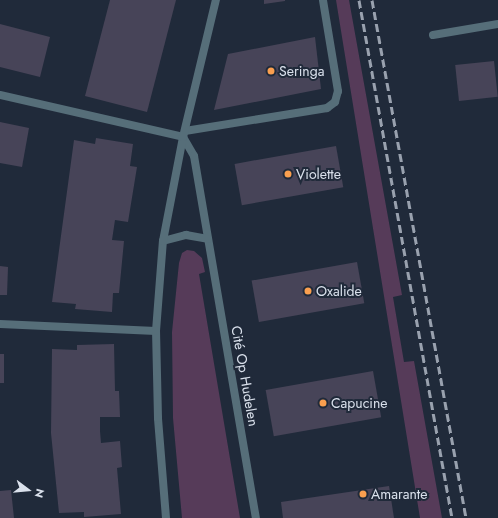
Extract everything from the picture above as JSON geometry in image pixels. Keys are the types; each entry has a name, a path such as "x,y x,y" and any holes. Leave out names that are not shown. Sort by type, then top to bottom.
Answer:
{"street":[{"path":"166,518 158,418 156,331 163,241 184,134 216,0"},
{"path":"0,95 184,134 327,108 335,102 338,91 323,0"},
{"path":"433,35 498,24"},
{"name":"Cité Op Hudelen","path":"184,134 194,156 256,518"},
{"path":"163,241 186,235 208,239"},
{"path":"0,324 156,331"}],"shaded area":[{"path":"336,0 349,0 402,295 393,297 404,362 414,361 442,518 420,518"},
{"path":"187,250 194,251 202,258 205,272 199,274 240,518 182,518 173,418 172,332 179,263 182,253"}],"building":[{"path":"110,0 176,0 147,112 85,96"},
{"path":"264,0 285,0 285,1 264,4"},
{"path":"0,24 50,37 40,77 0,67"},
{"name":"Seringa","path":"315,37 321,89 214,110 228,54"},
{"path":"494,61 498,97 459,101 455,65"},
{"path":"0,122 29,128 22,167 0,163"},
{"path":"96,138 133,144 130,166 137,167 128,222 115,220 112,240 124,241 119,293 113,293 112,312 75,309 76,304 52,302 74,140 95,144"},
{"name":"Violette","path":"336,146 343,187 242,205 235,164"},
{"name":"Oxalide","path":"357,262 364,303 259,322 252,281"},
{"path":"0,266 8,267 7,295 0,295"},
{"path":"114,344 115,391 119,391 120,417 100,417 100,431 101,443 120,441 122,467 117,468 121,514 84,517 84,512 59,513 51,433 52,349 77,350 77,345"},
{"path":"0,354 4,354 4,383 0,383"},
{"name":"Capucine","path":"373,371 381,417 274,436 266,390"},
{"name":"Amarante","path":"389,486 394,518 283,518 281,502"},
{"path":"11,490 14,518 0,518 0,491"}],"railway":[{"path":"359,0 452,518"},
{"path":"372,0 466,518"}],"place":[{"name":"Seringa","path":"271,71"},
{"name":"Violette","path":"288,174"},
{"name":"Oxalide","path":"308,291"},
{"name":"Capucine","path":"323,403"},
{"name":"Amarante","path":"363,494"}]}
